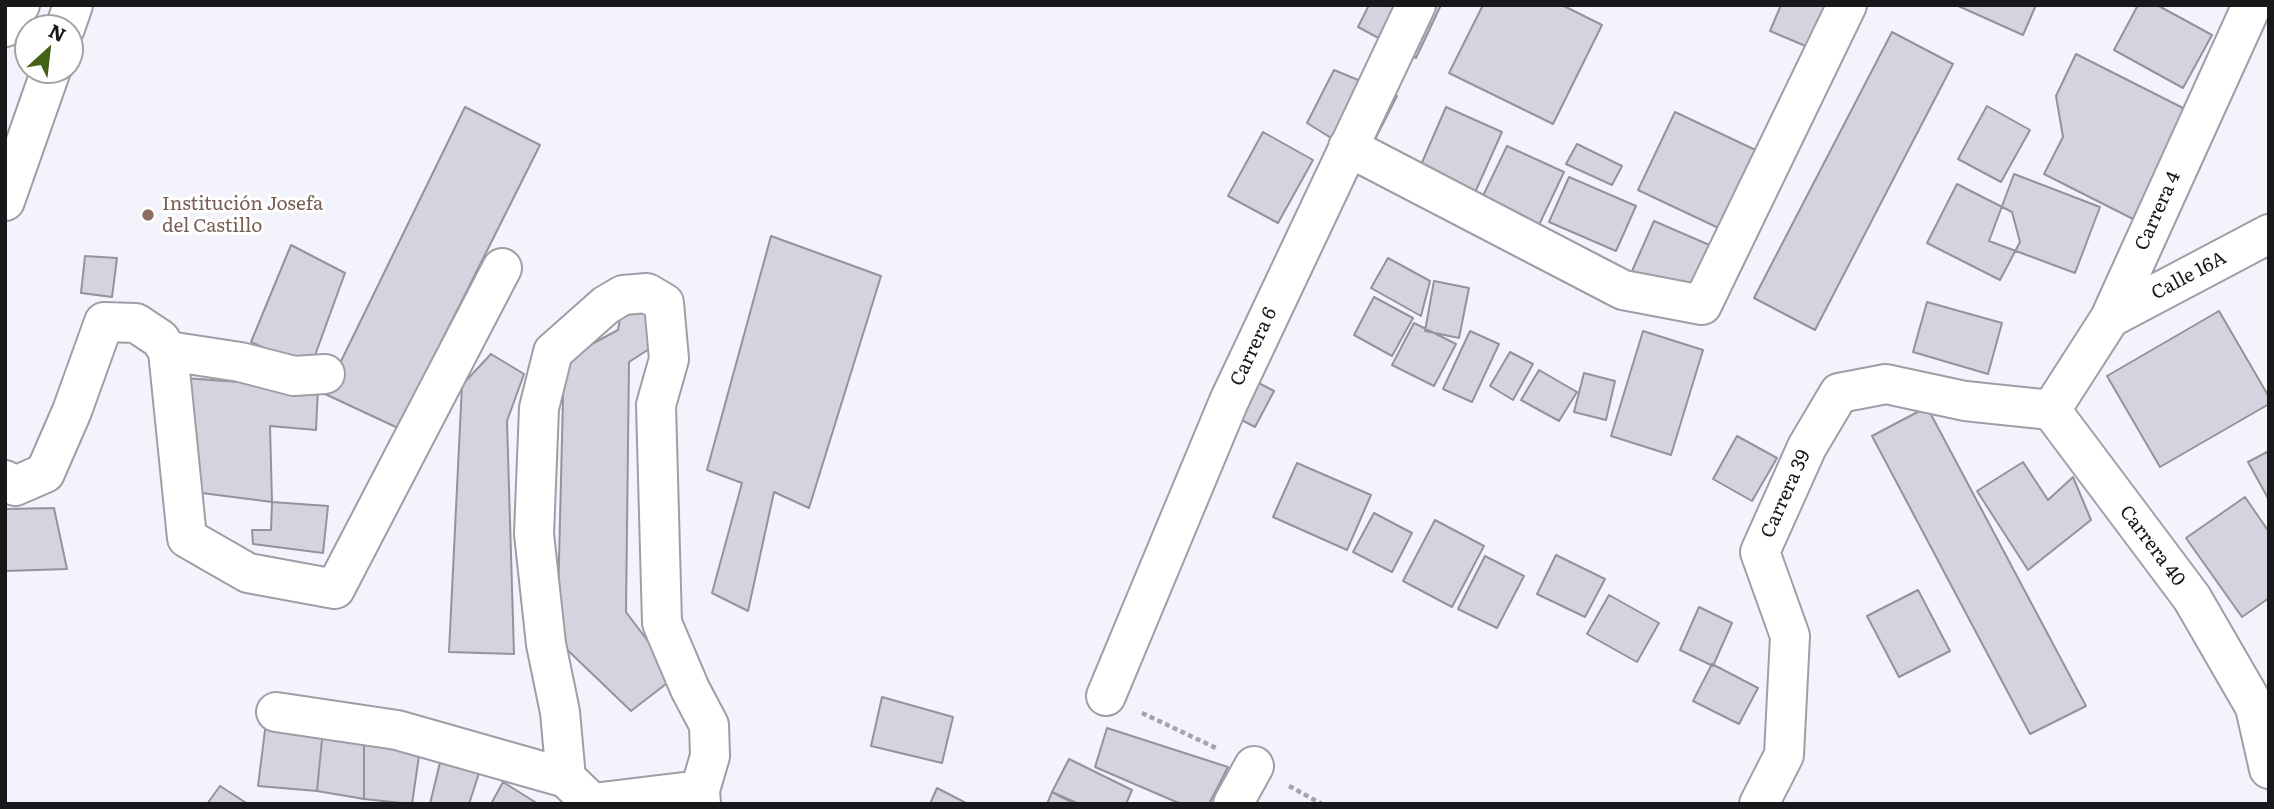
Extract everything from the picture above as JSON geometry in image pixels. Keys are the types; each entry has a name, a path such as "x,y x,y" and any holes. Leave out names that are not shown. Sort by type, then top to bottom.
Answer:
{"street":[{"path":"5,27 20,5"},
{"name":"Carrera 6","path":"1106,696 1229,401 1416,5"},
{"path":"1348,147 1623,290 1702,305 1847,5"},
{"name":"Carrera 4","path":"2051,410 2110,318 2252,5"},
{"path":"5,201 46,84"},
{"name":"Calle 16A","path":"2110,318 2269,234"},
{"path":"5,480 15,486 46,473 104,322 136,323 160,339 168,351 187,538 248,573 335,589 502,268"},
{"path":"276,712 397,730 584,795 700,797 710,756 709,725 690,689 662,623 656,405 669,359 664,303 647,293 623,295 606,305 553,352 539,408 534,534 547,643 560,712 584,795"},
{"path":"168,351 240,362 295,376 325,374"},
{"name":"Carrera 39","path":"1759,804 1784,755 1790,636 1760,552 1807,447 1839,393 1886,384 1965,401 2051,410"},
{"name":"Carrera 40","path":"2051,410 2192,598 2262,702 2269,769"},
{"path":"1233,804 1254,766"}],"building":[{"path":"1369,5 1441,5 1416,58 1358,27"},
{"path":"1483,5 1562,5 1602,25 1553,124 1449,73"},
{"path":"1781,5 1834,5 1815,50 1770,31"},
{"path":"1956,5 2036,5 2023,35"},
{"path":"2138,5 2157,5 2212,35 2183,88 2114,50"},
{"path":"1892,32 1953,64 1815,330 1754,298"},
{"path":"2076,54 2187,110 2133,219 2044,174 2063,137 2056,96"},
{"path":"1334,70 1397,96 1365,159 1307,123"},
{"path":"1987,106 2030,130 2001,182 1958,159"},
{"path":"465,107 540,145 398,428 325,394"},
{"path":"1446,107 1502,132 1473,197 1417,174"},
{"path":"1675,112 1764,154 1727,232 1638,190"},
{"path":"1263,132 1313,160 1278,223 1228,196"},
{"path":"1577,144 1622,166 1612,185 1566,164"},
{"path":"1507,146 1564,172 1538,227 1481,200"},
{"path":"2014,174 2100,207 2075,273 1989,241"},
{"path":"1569,177 1636,206 1616,251 1549,222"},
{"path":"1957,184 2012,212 2020,242 2000,280 1927,243"},
{"path":"1654,221 1714,247 1692,298 1632,271"},
{"path":"771,236 881,276 809,508 774,492 748,611 712,593 742,483 707,470"},
{"path":"291,245 345,273 310,369 251,342"},
{"path":"85,256 117,258 112,297 81,293"},
{"path":"1388,258 1430,281 1421,316 1371,288"},
{"path":"1434,281 1469,288 1459,338 1425,331"},
{"path":"1374,297 1413,318 1392,356 1354,335"},
{"path":"1927,302 2002,323 1988,374 1913,352"},
{"path":"663,309 657,344 629,362 626,612 675,677 631,711 557,640 564,359 618,330 621,313"},
{"path":"2219,311 2269,397 2269,404 2160,467 2107,376"},
{"path":"1414,323 1456,344 1434,386 1392,365"},
{"path":"1470,331 1499,344 1472,402 1443,389"},
{"path":"1643,331 1703,350 1671,455 1611,436"},
{"path":"1510,352 1533,364 1513,400 1490,386"},
{"path":"491,354 524,374 507,421 514,654 449,652 462,385"},
{"path":"1230,368 1274,391 1255,427 1211,404"},
{"path":"1539,370 1577,392 1559,421 1521,400"},
{"path":"1584,373 1615,381 1606,420 1574,412"},
{"path":"185,378 318,388 316,430 270,426 272,502 194,492"},
{"path":"1927,407 2086,706 2030,734 1872,436"},
{"path":"1737,436 1777,458 1752,501 1713,479"},
{"path":"2269,451 2269,500 2248,462"},
{"path":"2023,462 2048,500 2073,477 2091,520 2028,570 1977,491"},
{"path":"1297,463 1371,495 1347,550 1273,517"},
{"path":"2245,497 2269,532 2269,598 2242,617 2186,538"},
{"path":"272,502 328,506 323,553 253,544 252,530 271,530"},
{"path":"54,508 67,569 5,571 5,509"},
{"path":"1374,513 1412,533 1392,572 1353,552"},
{"path":"1435,520 1484,546 1452,607 1403,581"},
{"path":"1556,555 1605,579 1585,617 1537,594"},
{"path":"1485,556 1524,576 1497,628 1458,609"},
{"path":"1918,590 1950,651 1899,677 1867,616"},
{"path":"1609,595 1659,623 1637,662 1587,634"},
{"path":"1699,607 1732,623 1713,666 1680,650"},
{"path":"1712,664 1758,688 1739,724 1693,701"},
{"path":"882,697 953,717 942,763 871,746"},
{"path":"266,722 323,729 317,791 258,786"},
{"path":"1107,728 1228,767 1209,804 1181,804 1095,767"},
{"path":"323,729 364,735 364,799 317,791"},
{"path":"364,735 420,749 412,804 364,799"},
{"path":"443,750 481,767 469,804 430,804"},
{"path":"1069,759 1132,790 1126,804 1079,804 1052,792"},
{"path":"503,782 535,802 535,804 491,804"},
{"path":"220,786 248,804 207,804"},
{"path":"937,788 968,804 930,804"},
{"path":"1052,792 1075,804 1047,804"}],"place":[{"name":"Institución Josefa del Castillo","path":"148,215"}]}
